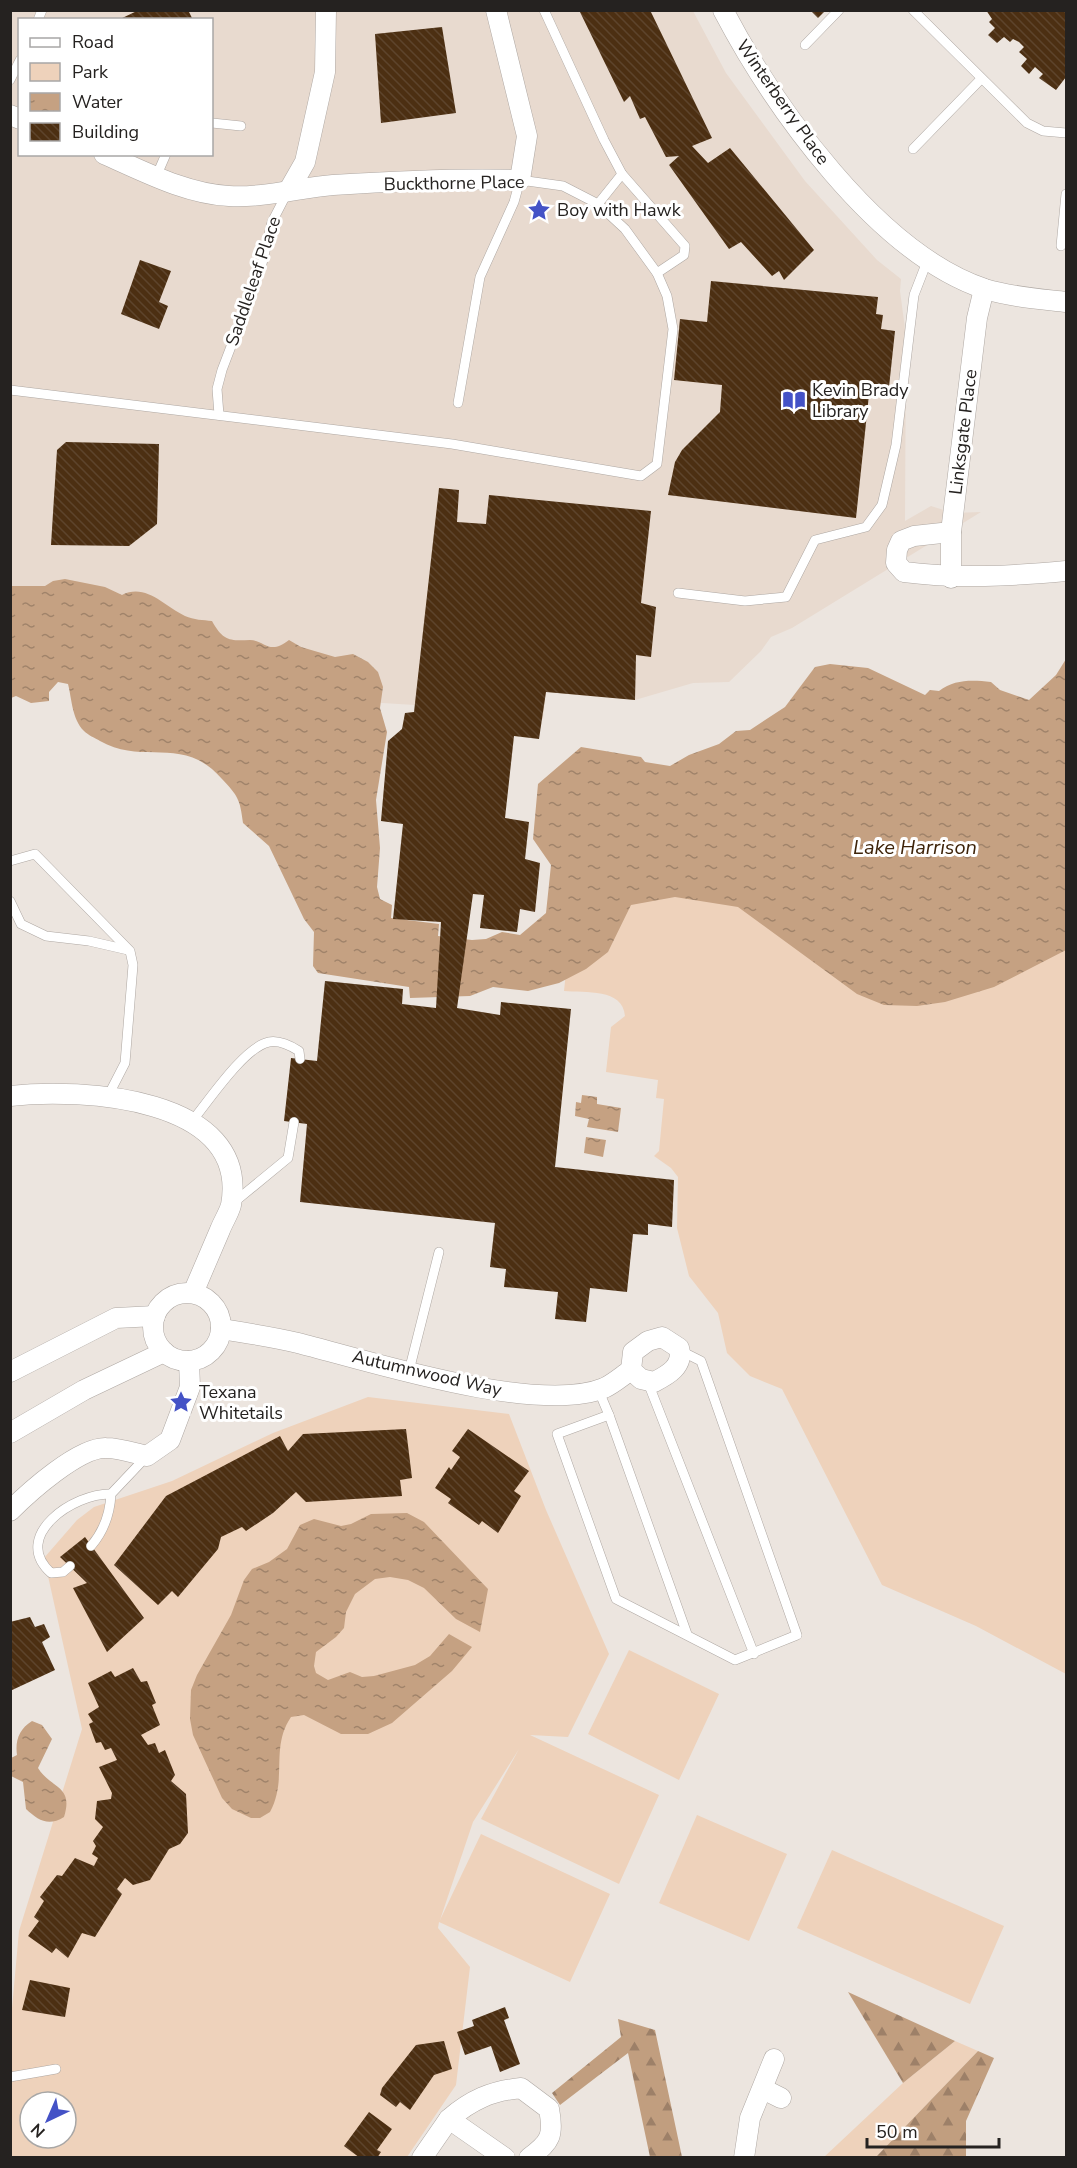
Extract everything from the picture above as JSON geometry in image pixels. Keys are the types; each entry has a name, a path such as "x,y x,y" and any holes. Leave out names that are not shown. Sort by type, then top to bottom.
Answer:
{"street":[{"name":"Saddleleaf Place","path":"289,190 305,162 325,72 326,10"},
{"path":"496,10 527,136 520,180"},
{"name":"Winterberry Place","path":"723,10 761,75 810,145 871,211 928,260 984,289 1066,302"},
{"name":"Buckthorne Place","path":"109,156 156,177 199,191 228,196 332,185 484,179 520,180"},
{"name":"Linksgate Place","path":"951,578 951,532 977,318 984,289"},
{"path":"951,532 914,536 901,541 897,550 896,563 904,572 951,578 1000,577 1066,571"},
{"path":"10,1096 35,1093 108,1096 154,1106 192,1121 211,1138 225,1158 231,1181 231,1205 193,1293"},
{"path":"182,1293 193,1293 214,1306 220,1317 221,1329 218,1342 210,1352 189,1361 174,1358 164,1352 154,1336 155,1316 166,1299 182,1293"},
{"path":"10,1372 116,1318 155,1316"},
{"name":"Autumnwood Way","path":"221,1329 294,1342 408,1371 503,1391 545,1395 598,1389 639,1375 654,1382 670,1374 678,1365 681,1352"},
{"path":"639,1375 633,1352 648,1341 662,1337 681,1352"},
{"path":"10,1434 84,1390 164,1352"},
{"path":"10,1511 36,1485 68,1462 104,1447 147,1456 170,1440 190,1387 189,1361"},
{"path":"744,2157 750,2118 774,2059"},
{"path":"422,2157 449,2119 470,2101 498,2090 521,2088 549,2109 553,2130 544,2147 529,2157"},
{"path":"763,2090 781,2098"},
{"path":"449,2119 505,2157"}],"lane":[{"path":"544,10 622,174 685,246 684,255 657,273"},
{"path":"805,45 839,10"},
{"path":"913,10 1027,123 1043,131 1066,133"},
{"path":"10,80 18,64"},
{"path":"913,149 981,79"},
{"path":"213,123 241,126"},
{"path":"156,177 165,156"},
{"path":"598,204 622,174"},
{"name":"Buckthorne Place","path":"10,390 452,444 641,476 657,464 673,329 667,296 657,273 625,229 598,204 563,186 520,180"},
{"path":"458,403 480,277 514,202 520,180"},
{"name":"Saddleleaf Place","path":"219,415 217,389 222,370 261,268 272,222 289,190"},
{"path":"1061,246 1066,194"},
{"path":"678,593 745,601 786,597 815,540 866,526 872,519 882,505 896,445 914,295 928,260"},
{"path":"10,861 35,854 130,951 133,965 125,1063 108,1096"},
{"path":"10,901 21,924 46,936 89,940 130,951"},
{"path":"192,1121 246,1055 268,1042 289,1045 299,1052 300,1059"},
{"path":"231,1205 288,1158 294,1122"},
{"path":"408,1371 440,1252"},
{"path":"609,1415 557,1434 616,1599 735,1660 797,1635 701,1361 681,1352"},
{"path":"639,1375 754,1654"},
{"path":"598,1389 687,1634"},
{"path":"91,1546 101,1534 111,1506 111,1494 147,1456"},
{"path":"70,1566 63,1572 51,1573 40,1563 37,1543 42,1534 50,1520 70,1504 94,1494 111,1494"},
{"path":"10,2077 56,2068"}],"shaded area":[{"path":"11,11 693,11 726,73 805,181 877,260 901,279 900,291 906,336 905,521 931,506 953,513 981,512 792,628 771,637 761,651 729,682 693,683 635,700 546,692 543,719 415,705 266,696 11,657"}],"green space":[{"path":"1066,795 1066,1674 976,1626 882,1585 782,1389 750,1376 727,1353 718,1313 689,1276 677,1228 678,1177 671,1168 654,1156 659,1151 664,1099 656,1098 658,1080 606,1072 611,1027 625,1016 623,1007 610,996 592,992 564,991 571,924 584,900"},
{"path":"368,1397 509,1414 546,1510 609,1654 568,1737 530,1735 659,1795 619,1884 481,1819 519,1749 473,1822 440,1920 481,1834 610,1894 570,1982 439,1922 438,1928 470,1967 456,2085 407,2157 11,2158 10,2030 19,1931 82,1729 44,1558 77,1520 94,1507 172,1481 273,1433"},
{"path":"629,1650 719,1694 679,1780 588,1734"},
{"path":"697,1815 787,1854 749,1941 659,1903"},
{"path":"832,1850 1004,1926 970,2004 797,1928"},
{"path":"848,1992 955,2041 903,2083"},
{"path":"618,2019 655,2030 682,2157 650,2157 628,2053 560,2105 552,2093 621,2037"},
{"path":"955,2041 978,2051 876,2157 823,2158 903,2083"},
{"path":"978,2051 994,2058 966,2121 966,2157 876,2157"}],"water":[{"name":"Lake Harrison","path":"65,579 105,587 122,595 131,592 147,594 185,616 212,621 220,633 232,640 255,641 277,647 289,640 301,647 335,657 353,654 368,662 378,672 383,687 380,708 387,732 376,800 380,848 377,887 380,899 392,905 391,918 439,924 438,936 472,940 486,939 502,932 520,935 546,913 551,865 533,839 538,784 581,747 641,757 645,762 670,766 689,755 719,744 736,731 750,730 785,707 815,667 830,664 868,668 925,695 930,690 939,691 957,682 977,681 991,682 1000,690 1029,700 1056,675 1066,659 1066,950 994,987 945,1002 917,1006 884,1005 857,994 738,907 675,897 631,905 608,952 586,969 559,983 528,991 493,987 470,996 410,998 409,987 318,973 313,966 314,932 304,919 269,846 243,823 235,794 207,765 178,754 132,751 116,748 100,741 84,731 77,721 68,684 58,682 49,692 49,701 31,703 16,696 11,698 10,586 45,586 53,581"},
{"path":"582,1095 597,1097 597,1104 621,1108 618,1132 587,1127 589,1119 575,1116 576,1102 581,1103"},
{"path":"586,1137 606,1140 603,1157 584,1153"},
{"path":"407,1513 424,1522 488,1589 480,1632 456,1619 424,1588 408,1580 390,1577 375,1579 355,1594 346,1612 344,1628 316,1652 314,1666 316,1673 328,1680 350,1672 362,1677 374,1676 415,1665 430,1656 449,1634 472,1647 452,1671 392,1723 368,1734 341,1734 304,1715 291,1717 281,1740 278,1788 270,1812 260,1818 251,1818 232,1809 222,1798 193,1735 190,1719 191,1690 231,1615 244,1580 252,1569 269,1562 287,1549 300,1525 314,1519 341,1526 351,1524 371,1514"},
{"path":"32,1721 42,1725 52,1739 38,1768 43,1775 60,1788 66,1799 64,1817 53,1822 39,1819 26,1809 23,1782 11,1776 11,1758 17,1755 19,1736"}],"building":[{"path":"139,10 188,10 192,18 122,18"},
{"path":"579,10 650,10 712,138 692,146 708,163 730,148 814,250 784,280 779,271 772,276 741,242 729,249 669,165 679,156 666,157 645,117 640,119 630,96 624,102"},
{"path":"810,10 826,10 818,18"},
{"path":"986,10 1066,12 1066,77 1056,90 1039,78 1043,74 1035,67 1029,74 1021,66 1027,59 1019,52 1024,47 1019,42 1013,39 1010,42 1004,37 997,43 988,35 995,28 989,22 992,19"},
{"path":"442,27 456,113 381,123 375,34"},
{"path":"140,260 171,271 159,302 168,306 159,329 121,314"},
{"name":"Kevin Brady Library","path":"711,281 878,297 876,314 883,315 881,329 895,331 889,387 870,385 856,518 668,495 675,462 682,450 720,412 722,385 674,380 680,319 707,322"},
{"path":"66,442 159,444 157,524 129,546 51,545 57,450"},
{"path":"439,488 459,490 457,522 486,524 489,495 651,511 641,603 656,607 651,657 636,655 635,700 546,692 539,739 514,736 505,818 529,822 525,859 540,863 535,912 520,909 517,932 480,928 484,895 473,894 457,1008 500,1015 501,1002 571,1009 555,1167 674,1180 672,1227 648,1224 648,1235 633,1234 627,1292 590,1288 586,1322 555,1319 558,1292 504,1287 506,1269 490,1267 495,1223 300,1202 307,1124 284,1121 291,1058 317,1061 325,981 403,989 402,1004 436,1008 441,922 393,919 403,824 381,821 388,741 402,729 405,713 414,712"},
{"path":"406,1429 412,1478 400,1480 402,1496 306,1502 296,1492 273,1513 246,1531 242,1527 221,1537 218,1549 178,1597 172,1591 158,1605 114,1565 166,1496 280,1436 288,1451 303,1434"},
{"path":"468,1429 529,1471 514,1491 521,1496 498,1533 482,1521 479,1525 448,1503 451,1499 435,1488 449,1467 451,1470 460,1457 452,1451"},
{"path":"85,1537 144,1618 107,1652 73,1588 87,1583 60,1557"},
{"path":"30,1617 35,1627 44,1624 50,1637 42,1642 55,1670 10,1691 10,1622"},
{"path":"133,1668 141,1682 147,1681 156,1703 152,1705 160,1725 141,1735 148,1745 155,1743 159,1753 165,1750 175,1775 171,1781 186,1794 188,1833 180,1844 169,1849 150,1880 133,1885 125,1878 117,1889 122,1894 95,1937 82,1933 68,1958 56,1948 52,1953 28,1936 39,1921 34,1917 44,1901 40,1897 57,1875 62,1876 75,1858 94,1866 98,1858 92,1854 96,1846 93,1841 103,1827 95,1819 97,1801 111,1799 112,1793 99,1767 117,1760 111,1748 105,1750 101,1742 96,1743 89,1724 93,1722 88,1714 99,1707 88,1683 111,1671 115,1677"},
{"path":"30,1980 70,1988 65,2017 22,2010"},
{"path":"505,2007 509,2018 504,2020 520,2064 500,2072 491,2046 465,2055 457,2032 474,2026 472,2020"},
{"path":"444,2041 452,2069 434,2075 410,2110 400,2102 396,2107 380,2095 382,2088 416,2045"},
{"path":"369,2112 392,2129 377,2150 381,2152 377,2158 360,2158 344,2146"}],"place":[{"name":"Boy with Hawk","path":"539,210"},
{"name":"Kevin Brady Library","path":"794,400"},
{"name":"Texana Whitetails","path":"181,1402"}]}
